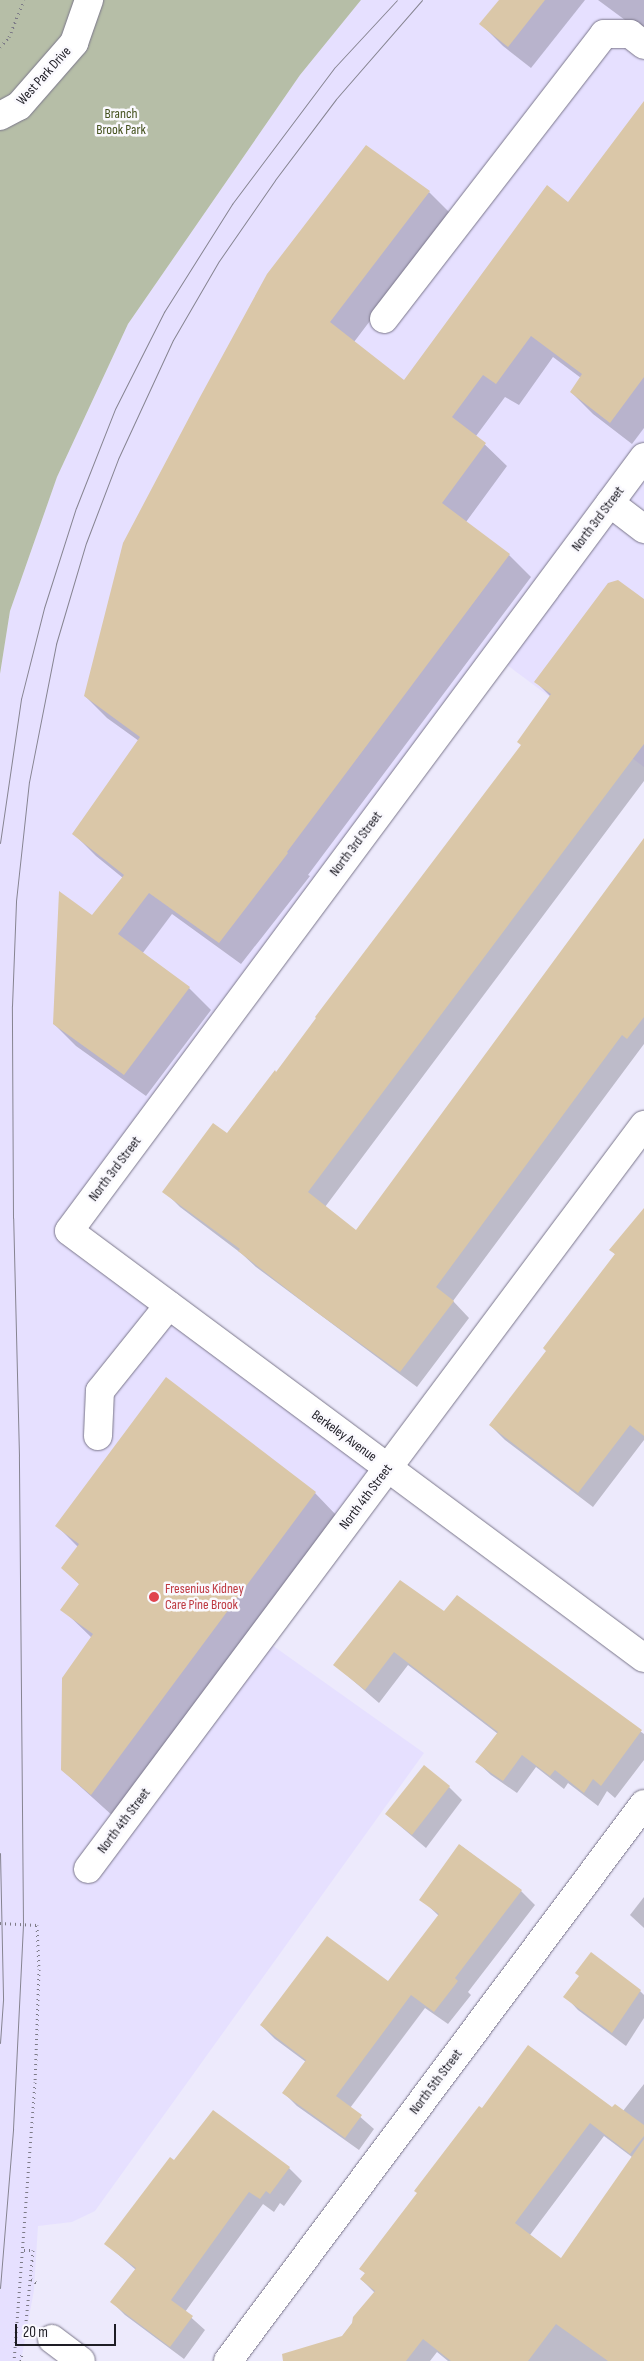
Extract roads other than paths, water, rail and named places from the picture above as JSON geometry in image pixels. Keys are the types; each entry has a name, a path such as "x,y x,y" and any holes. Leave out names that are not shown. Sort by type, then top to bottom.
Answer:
{"street":[{"name":"West Park Drive","path":"0,116 19,106 74,43 89,0"},
{"path":"384,319 604,34 630,34 644,45"},
{"name":"North 3rd Street","path":"69,1231 644,457"},
{"path":"610,503 644,529"},
{"name":"North 4th Street","path":"88,1869 644,1125"},
{"name":"Berkeley Avenue","path":"69,1231 644,1658"},
{"path":"98,1436 100,1391 169,1305"},
{"name":"North 5th Street","path":"228,2361 644,1804"},
{"path":"52,2339 81,2361"}],"tram line":[{"path":"0,843 21,699 44,608 76,508 115,409 164,312 232,204 335,67 397,0"},
{"path":"0,2288 13,2129 23,1924 19,1456 13,1218 12,1006 16,901 29,782 56,644 86,543 118,459 173,340 219,261 275,180 336,99 422,0"},
{"path":"0,1853 3,2000 0,2043"}],"place":[{"name":"Fresenius Kidney Care Pine Brook","path":"154,1597"}],"park label":[{"name":"Branch Brook Park","path":"121,122"}]}
